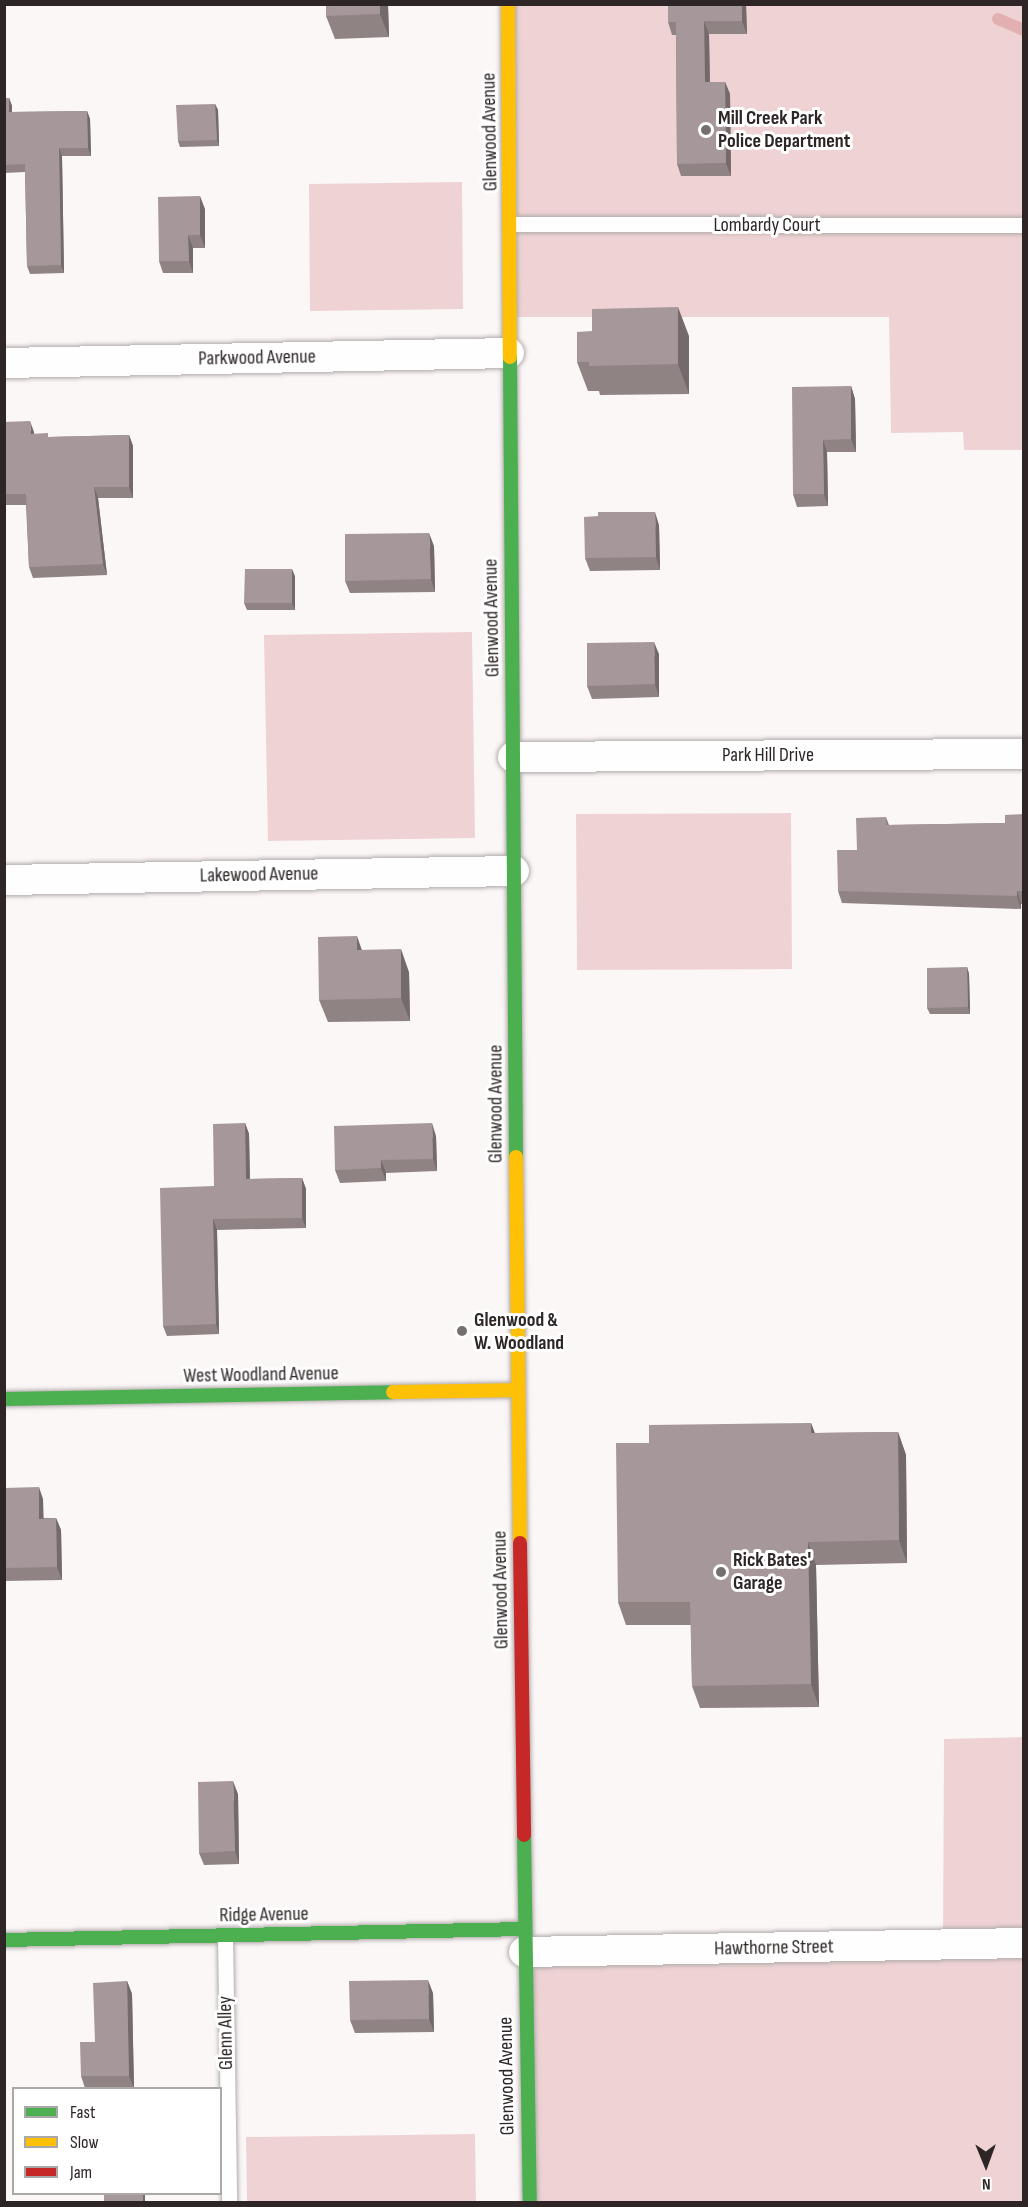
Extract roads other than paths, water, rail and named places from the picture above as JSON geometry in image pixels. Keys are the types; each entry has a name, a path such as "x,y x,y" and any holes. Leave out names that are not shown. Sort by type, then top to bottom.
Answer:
{"main road":[{"name":"Glenwood Avenue","path":"508,4 518,1390 524,1940 530,2202"},
{"name":"West Woodland Avenue","path":"4,1399 518,1390"},
{"name":"Ridge Avenue","path":"4,1940 225,1935 524,1940"}],"street":[{"name":"Parkwood Avenue","path":"4,363 509,353"},
{"name":"Park Hill Drive","path":"513,757 1023,754"},
{"name":"Lakewood Avenue","path":"4,880 514,871"},
{"name":"Hawthorne Street","path":"524,1940 1023,1943"}],"lane":[{"name":"Lombardy Court","path":"510,224 1023,225"},
{"name":"Glenn Alley","path":"225,1935 229,2202"}],"waterway":[{"path":"998,19 1024,30"}],"place":[{"name":"Mill Creek Park Police Department","path":"706,130"},
{"name":"Glenwood & W. Woodland","path":"462,1331"},
{"name":"Rick Bates' Garage","path":"721,1572"}]}
